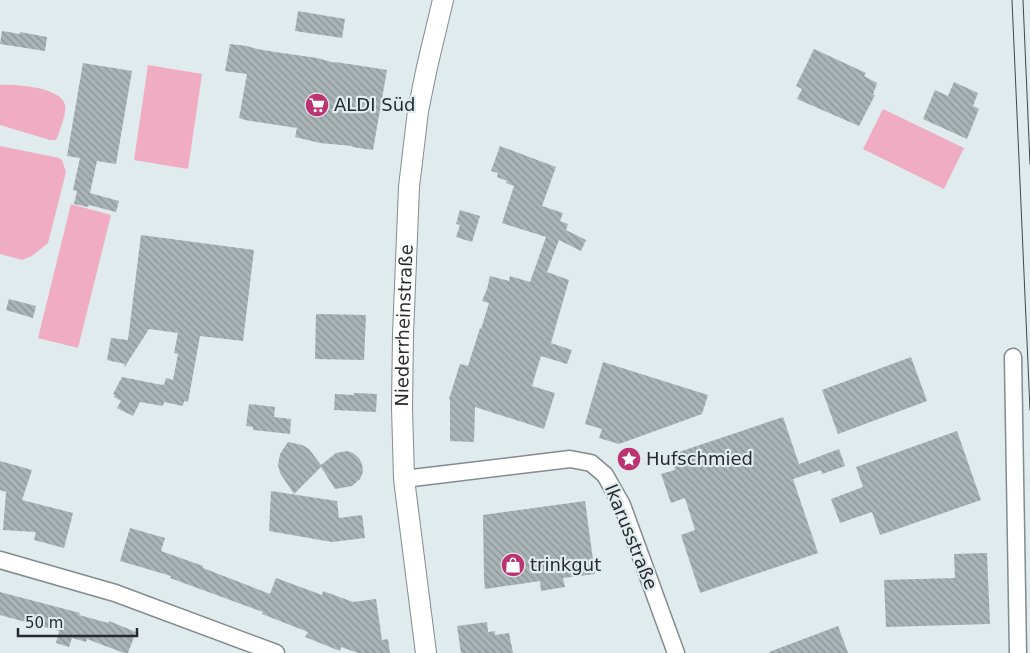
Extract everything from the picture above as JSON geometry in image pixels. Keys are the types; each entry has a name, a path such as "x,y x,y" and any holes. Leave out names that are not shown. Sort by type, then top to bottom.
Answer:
{"street":[{"name":"Niederrheinstraße","path":"426,653 404,479 403,353 409,187 418,111 443,0"},
{"path":"1013,357 1018,653"},
{"name":"Ikarusstraße","path":"404,479 570,460 590,463 605,475 622,505 676,653"},
{"path":"0,560 115,593 276,653"}],"shaded area":[{"path":"148,65 202,74 188,169 134,160"},
{"path":"0,85 16,85 47,90 62,99 65,105 65,112 56,140 50,140 0,125"},
{"path":"883,109 964,148 944,189 863,149"},
{"path":"0,146 59,158 62,160 66,172 48,243 32,256 22,260 0,254"},
{"path":"71,204 111,215 78,348 38,338"}],"building":[{"path":"298,11 345,19 342,38 295,31"},
{"path":"2,31 47,37 45,51 0,44"},
{"path":"230,44 317,58 335,63 387,70 373,150 320,143 295,137 297,128 239,118 247,74 225,71"},
{"path":"814,49 866,73 864,76 877,83 873,95 875,95 859,126 797,99 802,89 796,86"},
{"path":"83,63 132,71 116,164 97,161 90,193 119,201 116,212 89,205 88,207 74,204 77,191 73,190 80,158 67,156"},
{"path":"954,82 978,93 973,106 979,109 967,139 923,119 935,90 948,96"},
{"path":"500,146 556,167 542,206 563,213 560,221 568,224 566,230 586,240 581,251 559,240 547,272 569,280 551,343 572,350 567,364 541,356 532,386 555,393 544,429 475,407 474,442 450,441 449,399 460,364 468,366 481,329 489,303 482,301 490,276 509,281 510,276 530,282 546,237 502,223 514,186 497,177 498,173 491,171"},
{"path":"460,210 480,216 472,242 456,237 460,225 456,224"},
{"path":"141,235 254,250 243,341 200,336 188,402 184,401 183,406 164,402 163,406 140,402 133,416 117,408 121,401 114,397 115,395 113,394 122,377 164,385 166,378 173,380 178,354 174,353 178,333 149,329 124,368 125,364 107,360 111,338 128,340"},
{"path":"9,299 36,306 33,318 6,310"},
{"path":"316,314 366,315 364,360 315,359"},
{"path":"911,357 927,401 838,434 822,390"},
{"path":"603,362 708,395 702,414 619,444 599,438 602,429 585,424"},
{"path":"354,393 377,394 376,412 334,410 335,394 354,395"},
{"path":"249,404 275,407 274,417 291,419 290,434 253,430 253,427 246,426"},
{"path":"783,417 799,464 839,449 845,466 822,474 821,470 793,479 818,553 700,593 681,535 695,530 685,498 671,503 661,474 675,470 670,455"},
{"path":"957,431 981,500 880,535 872,512 840,523 831,499 863,487 856,467"},
{"path":"288,442 302,445 309,449 321,465 336,453 347,451 353,453 362,464 363,472 360,479 352,486 335,489 321,467 294,494 280,473 278,465 280,454"},
{"path":"0,461 32,470 22,500 73,513 64,548 34,540 36,532 3,530 6,492 0,490"},
{"path":"271,491 337,501 339,518 362,515 365,538 332,542 269,531"},
{"path":"585,501 595,574 563,578 565,587 541,591 540,581 485,589 483,515"},
{"path":"130,528 165,538 161,551 270,594 276,578 322,595 323,591 353,602 376,599 382,640 388,639 390,653 358,653 341,647 340,651 305,637 308,632 262,614 263,612 170,578 171,576 120,561"},
{"path":"987,553 990,624 886,627 884,580 955,578 954,554"},
{"path":"0,592 80,613 79,615 108,623 109,621 136,632 128,653 87,639 86,642 72,638 69,647 56,643 59,631 0,615"},
{"path":"487,622 488,632 495,631 495,635 509,633 513,653 461,653 457,626"},
{"path":"838,626 848,653 769,652"}],"tram line":[{"path":"1012,0 1030,410"},
{"path":"1023,0 1030,164"}],"place":[{"name":"ALDI Süd","path":"317,105"},
{"name":"Hufschmied","path":"629,459"},
{"name":"trinkgut","path":"513,565"}]}
